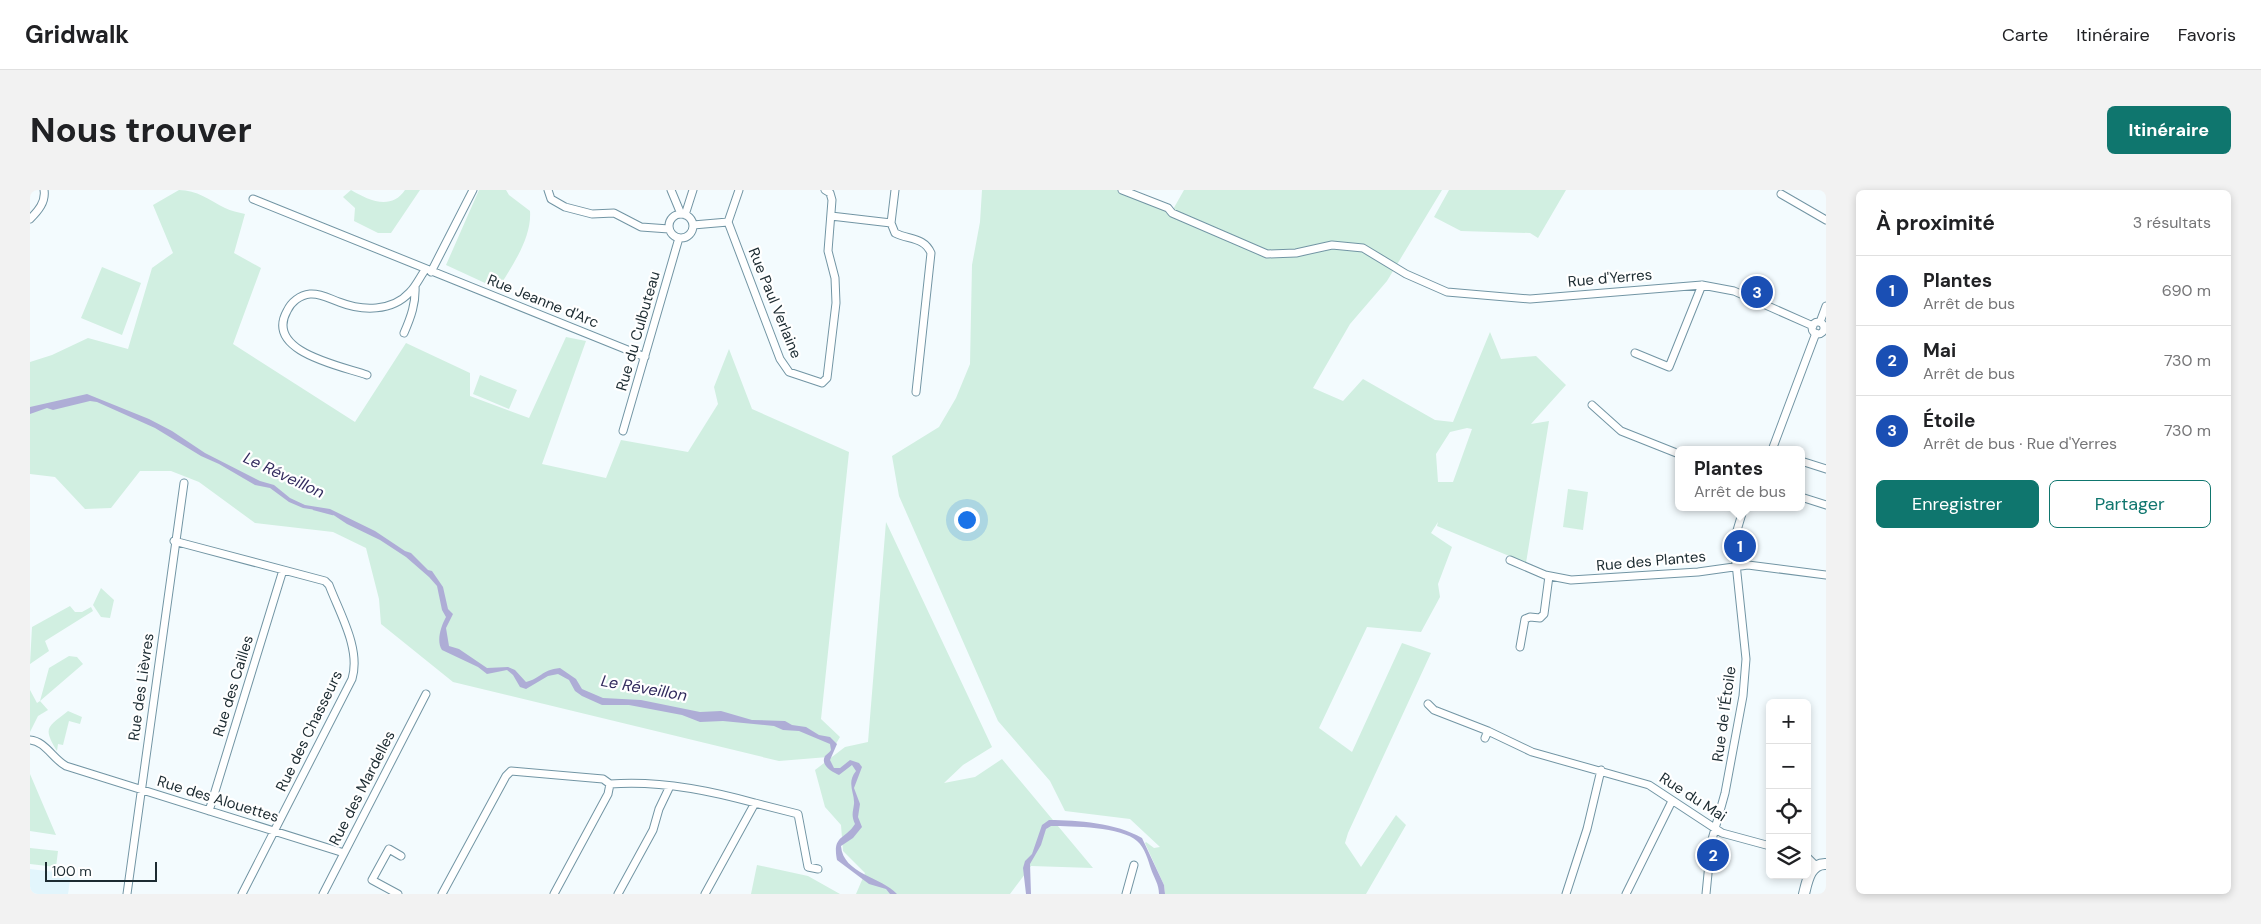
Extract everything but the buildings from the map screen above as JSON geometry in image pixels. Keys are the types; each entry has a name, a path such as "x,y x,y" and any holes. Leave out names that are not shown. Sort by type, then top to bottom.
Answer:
{"street":[{"path":"30,219 41,206 45,196 44,190"},
{"path":"367,375 305,354 293,346 284,332 284,317 287,311 297,299 310,294 326,296 358,308 377,309 396,303 410,293 428,271 473,190"},
{"path":"548,190 551,199 565,207 592,214 614,213 641,227 669,229"},
{"path":"671,190 683,214 691,220 693,225 692,232 688,236 679,238 673,235 669,229 672,218 683,214 693,190"},
{"path":"693,225 728,222 739,190"},
{"name":"Rue Paul Verlaine","path":"728,222 780,359 789,372 822,383 827,378 836,303 835,278 828,251 832,200 830,193 825,190"},
{"path":"895,190 891,223 896,233 918,239 928,245 931,253 916,392"},
{"name":"Rue d'Yerres","path":"1122,190 1168,208 1172,213 1267,254 1296,253 1332,245 1363,248 1406,274 1447,292 1530,299 1702,285 1734,291 1814,329"},
{"path":"1781,194 1826,220"},
{"name":"Rue Jeanne d'Arc","path":"253,199 645,357"},
{"path":"831,216 891,223"},
{"name":"Rue du Culbuteau","path":"623,431 679,238"},
{"path":"1635,352 1668,367 1702,285"},
{"path":"404,333 416,298 415,286"},
{"path":"1773,446 1814,329 1817,322 1820,322 1826,306"},
{"path":"1814,329 1819,334 1825,331 1820,322"},
{"path":"1592,405 1621,431 1675,452"},
{"path":"1805,462 1826,469"},
{"name":"Rue des Lièvres","path":"127,894 174,542 184,483"},
{"path":"1805,499 1826,505"},
{"name":"Rue de l'Étoile","path":"1706,894 1714,829 1725,793 1743,696 1746,659 1736,567 1735,537 1743,511"},
{"name":"Rue des Chasseurs","path":"174,542 325,581 330,585 352,646 355,667 352,679 242,894"},
{"name":"Rue des Plantes","path":"1510,560 1549,576 1571,580 1698,572 1748,565 1826,575"},
{"name":"Rue des Cailles","path":"208,811 283,570"},
{"path":"1520,646 1525,619 1530,617 1540,618 1544,614 1549,576"},
{"name":"Rue des Mardelles","path":"323,894 426,694"},
{"name":"Rue du Mai","path":"1428,704 1434,710 1532,752 1649,785 1722,834 1766,845"},
{"name":"Rue des Alouettes","path":"30,740 40,742 57,761 84,772 344,853"},
{"path":"1566,894 1587,829 1601,770"},
{"path":"442,894 506,776 511,771 602,779 610,784 637,782 721,793 798,814 808,867 818,869"},
{"path":"554,894 608,794 610,784"},
{"path":"618,894 653,830 659,809 670,786"},
{"path":"1626,894 1672,801"},
{"path":"705,894 755,803"},
{"path":"398,894 372,880 388,849 401,856"},
{"path":"1811,859 1822,866"},
{"path":"1126,894 1134,865"},
{"path":"1804,894 1807,880 1812,870 1822,866"}],"shaded area":[{"path":"30,869 71,874 68,894 30,894"}],"green space":[{"path":"179,190 197,194 227,209 245,214 234,253 261,268 233,344 355,422 406,343 470,373 470,396 529,418 566,337 586,341 542,464 606,478 621,440 688,452 718,404 714,387 729,349 752,409 849,452 821,719 840,737 828,757 779,761 453,682 381,624 379,599 366,548 333,532 255,523 199,482 171,471 140,471 111,508 85,509 55,477 30,474 30,362 52,355 88,338 128,349 152,268 173,253 153,205"},
{"path":"351,190 372,200 386,202 393,200 405,190 420,190 391,233 378,233 354,221 355,208 343,197"},
{"path":"479,190 506,190 509,195 530,211 528,231 520,251 498,289 446,265"},
{"path":"982,190 1117,190 1171,213 1184,190 1442,190 1387,281 1350,324 1313,388 1343,401 1363,379 1435,420 1453,422 1490,332 1501,359 1536,356 1566,385 1531,424 1549,421 1526,563 1437,526 1438,522 1431,533 1452,547 1438,584 1440,597 1421,632 1367,627 1319,728 1352,752 1402,643 1431,653 1345,843 1361,867 1396,815 1406,825 1366,894 1165,894 1164,885 1145,843 1154,848 1160,847 1130,819 1065,811 1050,781 998,721 899,496 892,456 939,427 956,398 970,364 972,265 980,222","holes":["1467,428 1472,429 1453,482 1438,482 1436,454 1450,432"]},
{"path":"1449,190 1566,190 1538,238 1530,233 1461,231 1434,217"},
{"path":"102,267 141,283 122,335 81,318"},
{"path":"480,375 517,390 509,409 473,394"},
{"path":"1568,489 1588,492 1583,530 1563,527"},
{"path":"886,522 992,747 963,765 944,783 975,777 1002,759 1093,868 1031,866 1010,894 856,894 865,873 843,851 841,825 825,807 815,770 845,747 868,742"},
{"path":"101,588 114,600 110,618 101,617 93,605"},
{"path":"70,606 75,612 82,612 91,607 93,611 45,641 49,651 30,664 32,627"},
{"path":"69,656 77,657 83,664 40,701 49,668"},
{"path":"30,690 37,703 40,701 48,710 38,716 30,732"},
{"path":"68,711 82,717 80,724 69,721 63,745 58,744 57,751 52,743 49,728"},
{"path":"30,774 56,835 30,831"},
{"path":"30,848 58,851 56,867 30,864"},
{"path":"757,865 808,876 840,894 751,894"}],"water":[{"path":"87,394 149,419 172,431 205,453 260,481 274,485 290,498 305,505 330,509 375,531 411,553 428,570 432,571 443,587 448,609 453,614 446,628 449,646 459,649 487,668 508,667 515,670 526,682 560,668 576,679 582,689 603,698 641,700 700,712 721,711 752,720 785,721 792,725 806,727 819,735 830,737 837,744 830,760 834,768 840,768 850,760 859,763 862,767 854,788 860,804 858,817 862,827 853,838 841,846 843,855 848,863 856,869 882,883 897,894 890,894 886,889 869,884 837,860 836,846 838,842 855,824 851,784 856,771 852,765 839,775 825,765 825,756 831,750 830,744 799,731 783,730 774,726 723,721 700,722 682,715 629,705 602,705 582,696 575,691 569,680 558,674 548,676 526,689 520,687 513,675 507,670 487,674 478,667 442,650 439,638 446,617 442,610 437,586 406,557 380,540 347,524 329,512 303,508 289,502 270,488 255,485 201,456 155,428 97,402 90,401 53,410 47,408 30,414 30,407"},
{"path":"1049,820 1109,826 1142,838 1164,885 1165,894 1159,894 1144,851 1140,844 1130,836 1096,828 1051,826 1046,829 1041,845 1030,864 1031,894 1026,894 1023,868 1025,861 1032,854 1042,825"}],"waterway":[{"name":"Le Réveillon","path":"314,509 333,514"}],"place":[{"name":"Étoile","path":"1757,292"},
{"name":"Plantes","path":"1740,546"},
{"name":"Mai","path":"1713,855"}]}
